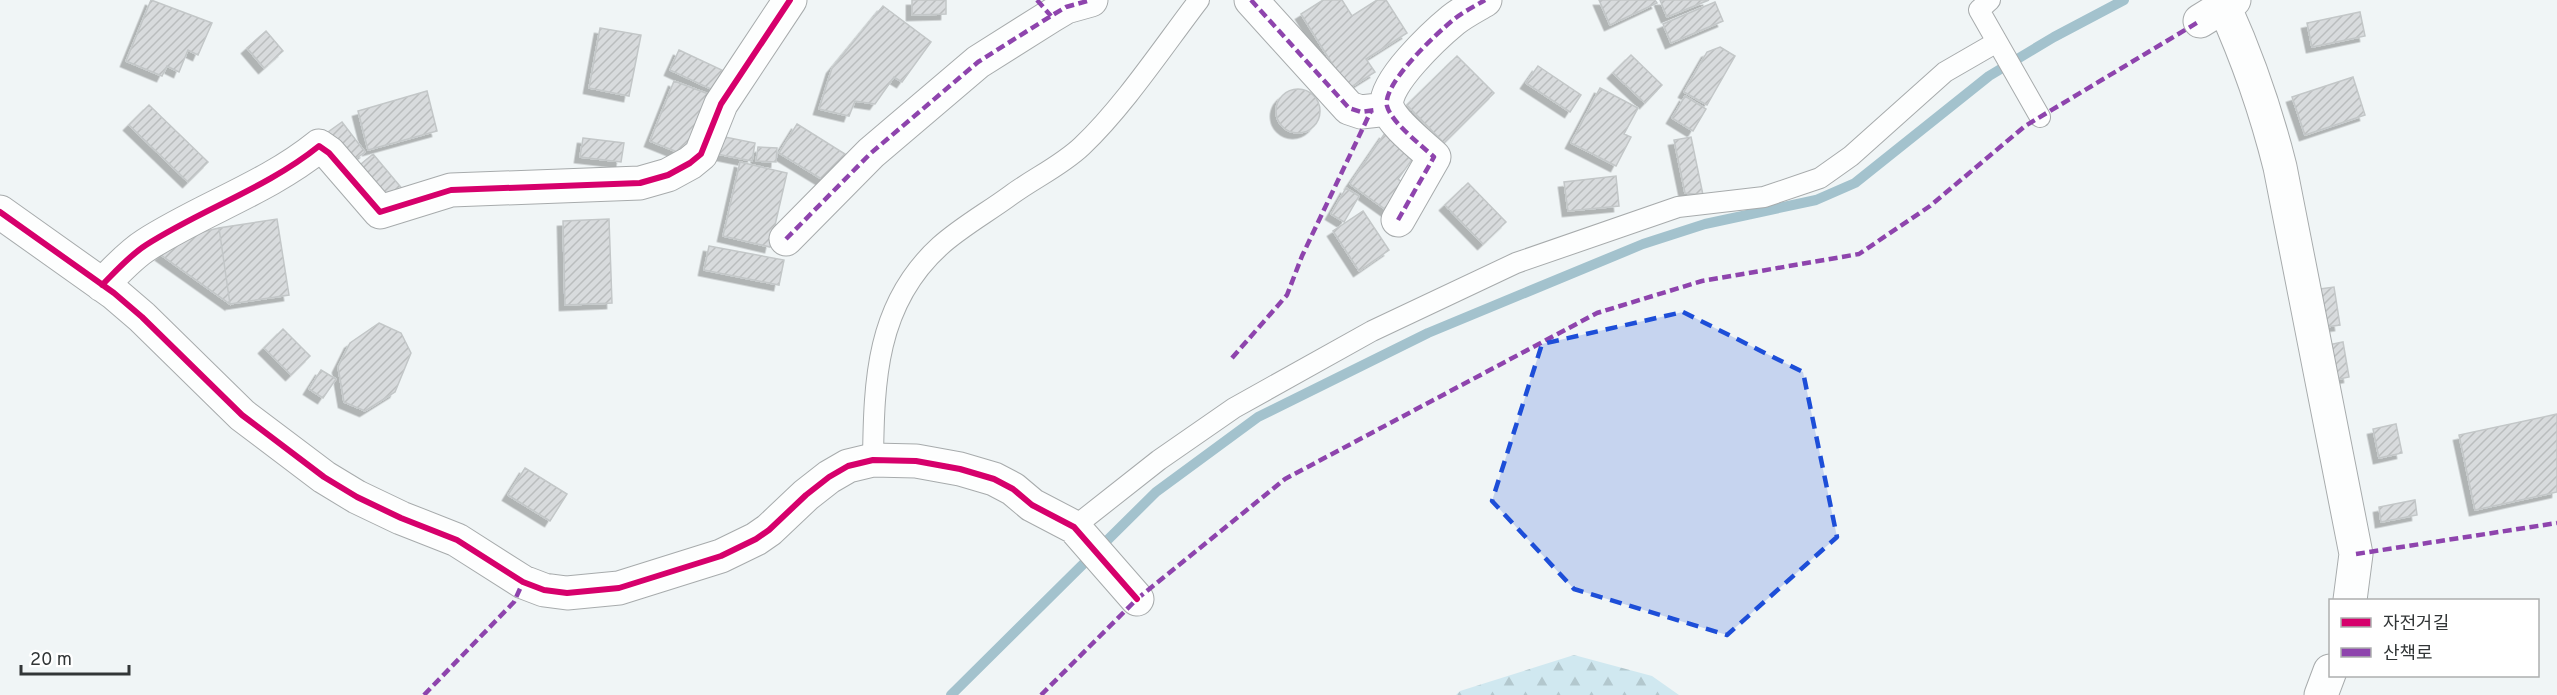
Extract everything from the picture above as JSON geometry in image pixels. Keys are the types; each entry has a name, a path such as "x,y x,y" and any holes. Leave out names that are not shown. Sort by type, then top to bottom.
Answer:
{"street":[{"path":"102,285 145,246 262,182 319,146 329,153 380,212 451,190 640,183 668,175 701,154 721,104 781,17 790,0"},
{"path":"786,239 871,153 1044,8 1066,8 1091,0"},
{"path":"1251,0 1349,108 1361,112 1388,109"},
{"path":"1398,220 1434,157 1395,120 1388,109 1386,99 1396,79 1455,18 1485,0"},
{"path":"2219,9 2248,60 2267,115 2280,167 2356,554 2350,599"},
{"path":"0,212 102,285 142,317 242,415 324,477 392,514 457,540 523,582 544,591 576,593 619,588 721,556 769,530 829,477 848,466 873,460 916,461 960,469 994,479 1013,489 1032,505 1074,527 1128,590"},
{"path":"2321,695 2329,676"}],"lane":[{"path":"873,460 873,393 878,361 886,330 902,296 921,266 941,245 1018,190 1060,164 1082,146 1107,119 1199,0"},
{"path":"1989,0 1978,10 2040,117"},
{"path":"1074,527 1160,460 1234,408 1372,331 1505,268 1678,207 1764,197 1820,178 1851,156 1945,72 1997,42"}],"highlighted area":[{"path":"1683,312 1803,372 1837,537 1727,635 1574,589 1492,501 1542,344"}],"green space":[{"path":"1574,655 1652,676 1679,695 1456,695 1460,691"}],"building":[{"path":"151,0 212,23 198,55 188,50 179,72 167,66 162,76 126,61"},
{"path":"912,0 946,0 946,14 912,15"},
{"path":"1323,0 1342,0 1352,16 1377,0 1386,0 1407,33 1366,59 1375,72 1348,89 1301,14"},
{"path":"1599,0 1655,0 1657,3 1610,25"},
{"path":"1660,0 1709,0 1667,17"},
{"path":"1715,2 1723,21 1671,43 1663,24"},
{"path":"883,6 931,42 902,82 894,77 875,104 855,101 849,116 819,109 832,68"},
{"path":"2360,12 2365,36 2312,47 2307,23"},
{"path":"600,28 641,35 629,96 589,88"},
{"path":"266,31 283,51 264,68 247,48"},
{"path":"1720,47 1735,56 1707,105 1684,92 1707,52"},
{"path":"679,50 724,71 715,91 670,70"},
{"path":"1631,55 1662,85 1645,103 1613,73"},
{"path":"1457,56 1494,93 1444,143 1407,105"},
{"path":"1538,66 1581,95 1570,112 1526,83"},
{"path":"2353,77 2365,115 2305,135 2292,97"},
{"path":"674,81 711,95 687,156 650,141"},
{"path":"1600,88 1638,108 1624,134 1631,137 1616,166 1571,143"},
{"path":"1298,89 1314,95 1320,111 1314,127 1298,133 1282,127 1276,111 1282,95"},
{"path":"427,91 437,131 368,150 358,111"},
{"path":"1685,96 1706,109 1693,131 1672,118"},
{"path":"149,105 208,162 188,182 129,125"},
{"path":"342,122 365,152 347,165 324,135"},
{"path":"797,124 845,154 828,183 779,153"},
{"path":"1385,133 1416,154 1398,179 1407,186 1389,212 1350,184"},
{"path":"720,136 755,143 752,161 717,154"},
{"path":"1691,137 1703,195 1685,193 1674,140"},
{"path":"583,138 624,143 621,162 580,157"},
{"path":"758,147 777,148 776,162 756,161"},
{"path":"373,154 404,191 386,206 355,169"},
{"path":"740,162 787,173 770,247 723,236"},
{"path":"1616,176 1619,206 1568,211 1564,182"},
{"path":"1468,183 1506,222 1483,244 1445,205"},
{"path":"1346,188 1359,196 1344,222 1331,214"},
{"path":"1363,211 1389,250 1359,271 1333,231"},
{"path":"277,219 289,295 230,304 219,228"},
{"path":"609,219 612,303 565,305 563,221"},
{"path":"219,228 230,304 161,255 185,236"},
{"path":"709,246 784,260 779,285 704,270"},
{"path":"2334,287 2340,325 2319,328 2313,290"},
{"path":"379,323 401,333 411,353 395,392 365,411 344,402 338,367 350,343"},
{"path":"283,329 310,356 291,375 264,348"},
{"path":"2343,342 2349,377 2329,381 2323,346"},
{"path":"321,370 336,379 323,398 309,389"},
{"path":"2557,414 2557,492 2475,510 2459,435"},
{"path":"2396,424 2402,453 2379,458 2373,429"},
{"path":"525,468 567,494 550,521 508,495"},
{"path":"2415,500 2417,515 2381,522 2379,507"}],"waterway":[{"path":"951,695 1156,492 1258,417 1428,333 1643,244 1705,224 1816,200 1855,183 1989,76 2054,37 2124,0"}],"marked path":[{"path":"1037,0 1051,16"},
{"path":"786,239 871,153 978,62 1066,7 1091,0"},
{"path":"1251,0 1349,108 1361,112 1376,110"},
{"path":"1398,220 1434,157 1394,119 1387,106 1388,97 1401,73 1423,48 1453,20 1485,0"},
{"path":"1041,695 1137,599 1285,479 1597,313 1702,281 1859,254 1930,206 2025,126 2200,21"},
{"path":"1232,358 1287,295 1302,256 1371,111"},
{"path":"2356,554 2557,523"},
{"path":"424,695 514,602 523,582"}],"cycle path":[{"path":"102,285 129,258 146,245 278,174 319,146 329,153 380,212 451,190 640,183 668,175 701,154 721,104 790,0"},
{"path":"0,212 114,293 142,317 242,415 324,477 357,497 401,518 457,540 523,582 544,590 567,593 619,588 721,556 769,530 829,477 848,466 873,460 916,461 960,469 994,479 1013,489 1032,505 1074,527 1137,599"}]}
